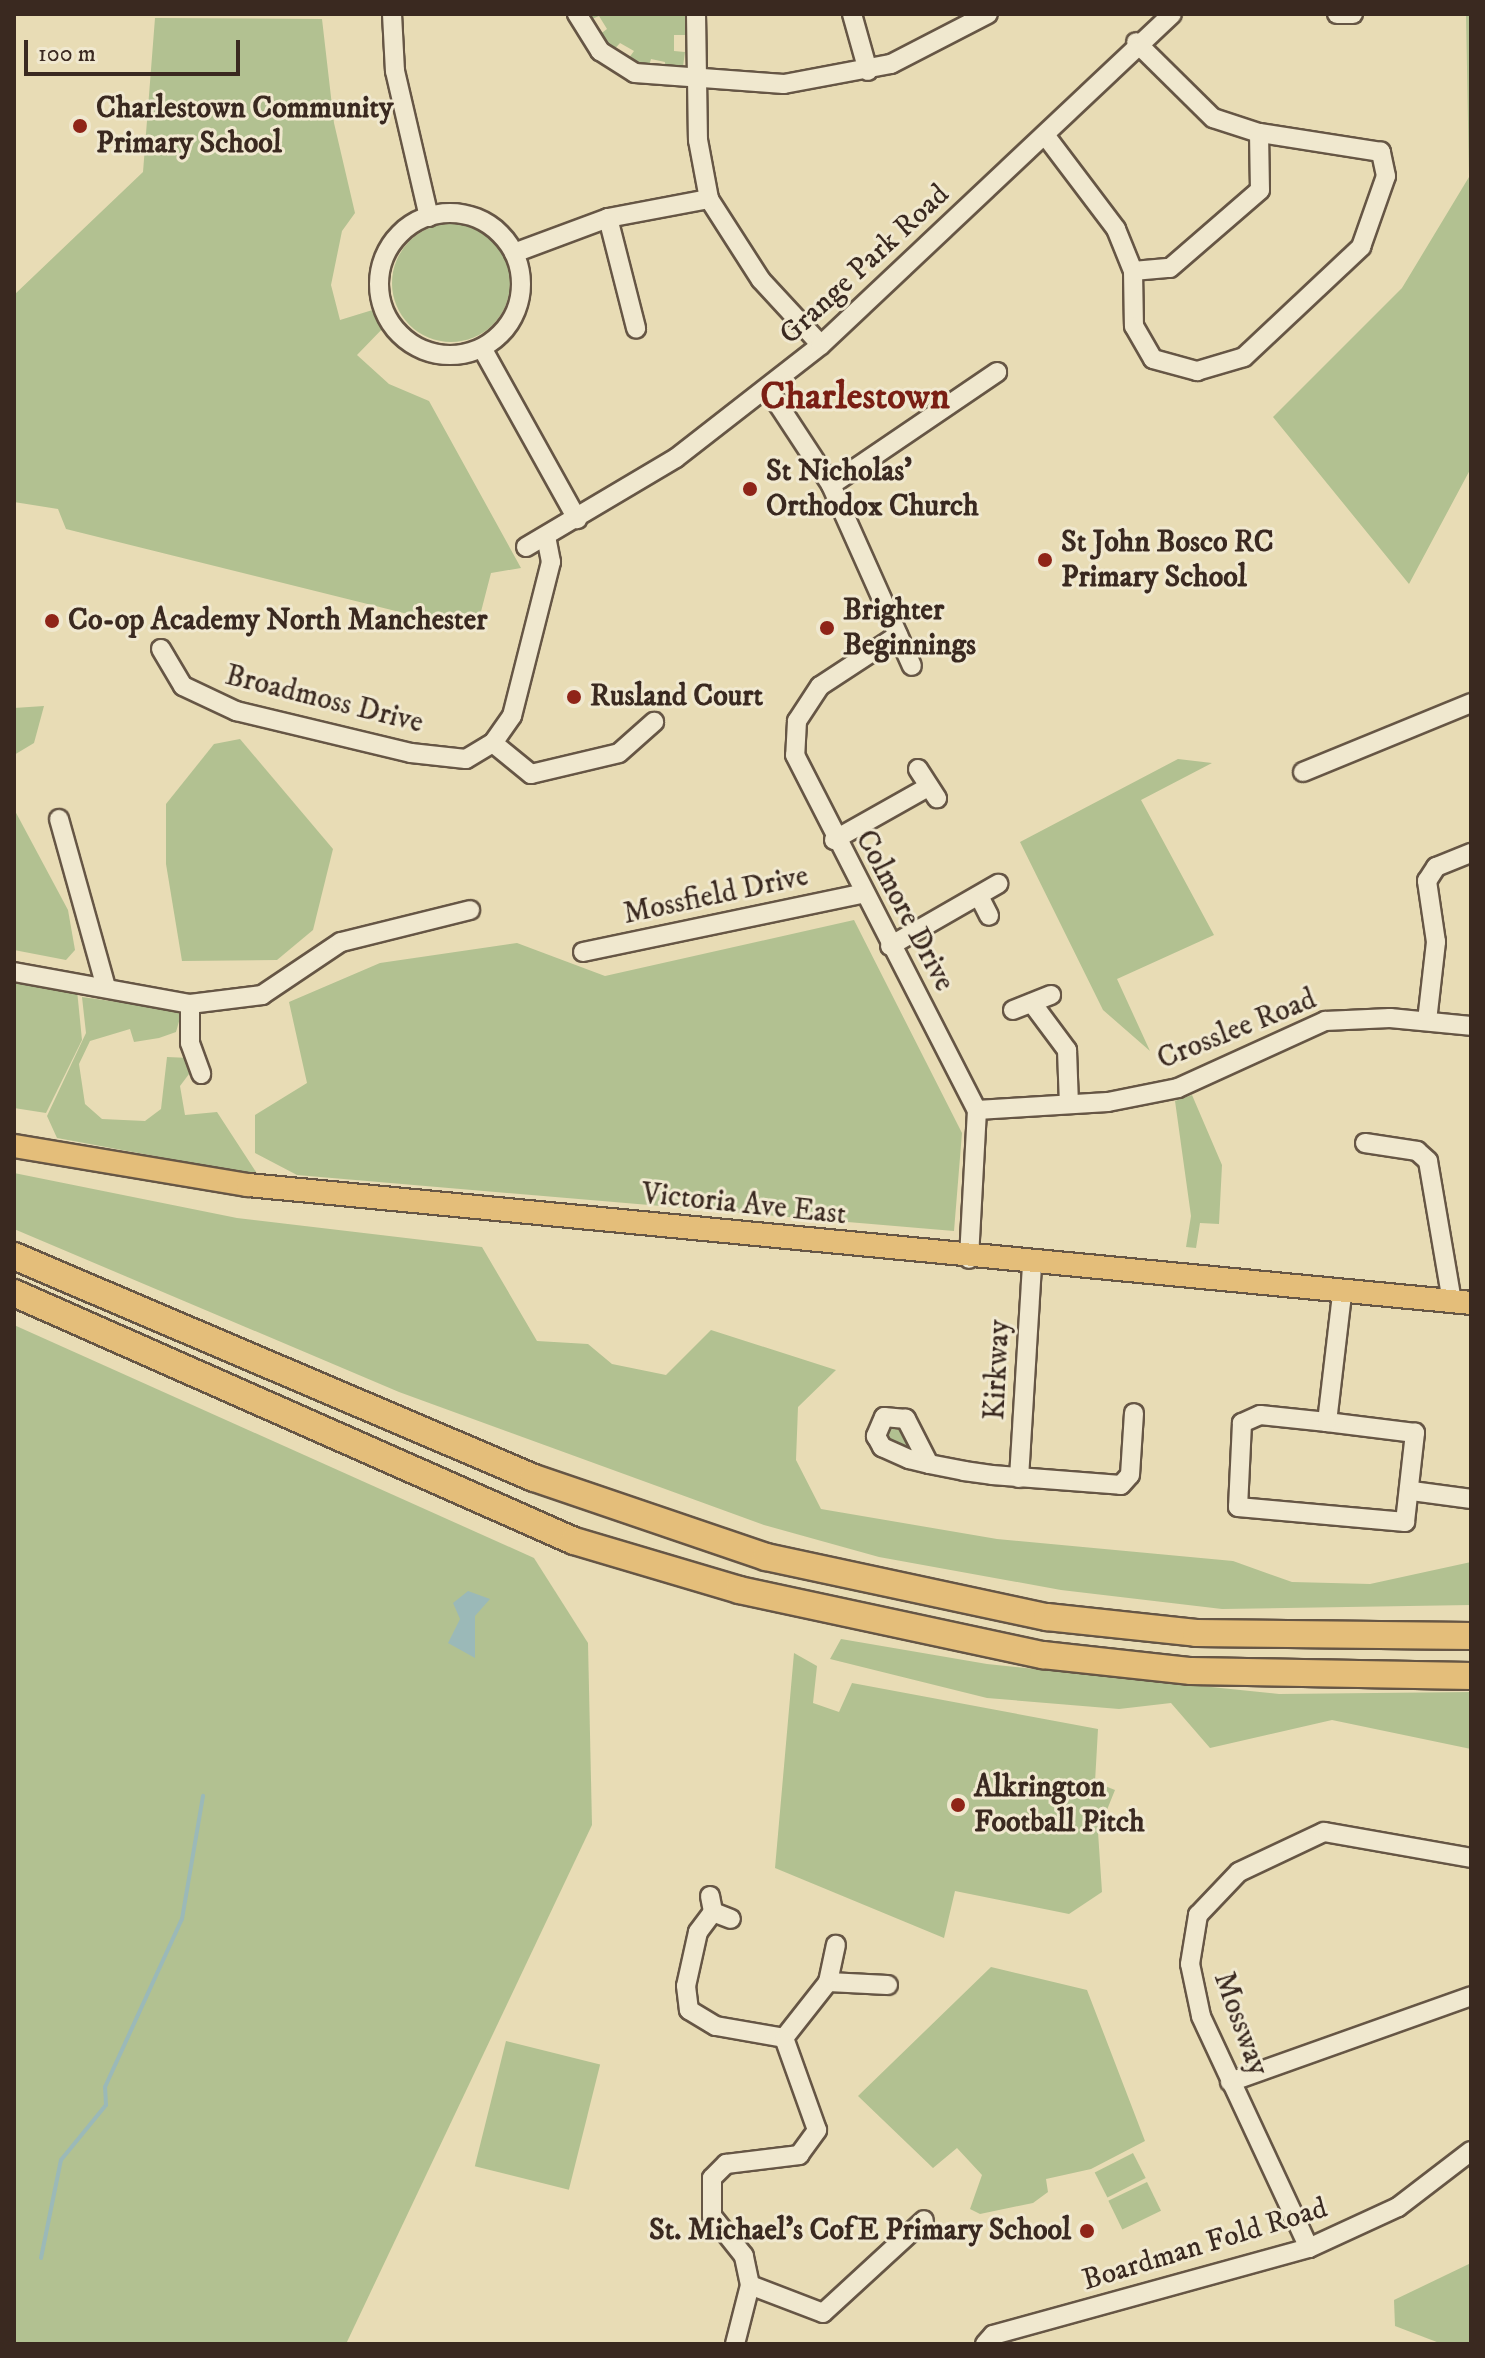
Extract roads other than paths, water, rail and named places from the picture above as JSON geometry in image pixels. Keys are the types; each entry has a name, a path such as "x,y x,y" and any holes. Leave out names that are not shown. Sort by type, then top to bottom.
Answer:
{"highway":[{"path":"14,1256 534,1478 766,1557 1047,1617 1212,1633 1471,1636"},
{"path":"14,1293 574,1541 739,1590 1043,1655 1206,1671 1471,1676"}],"main road":[{"name":"Victoria Ave East","path":"14,1146 248,1185 969,1259 1342,1294 1462,1302"}],"street":[{"path":"392,14 395,71 429,217"},
{"path":"577,14 591,41 614,62 659,79 784,84 868,71 988,14"},
{"path":"696,14 696,82 709,199 761,280 821,345"},
{"path":"852,14 868,71"},
{"name":"Grange Park Road","path":"526,547 577,519 768,389 821,345 1045,135 1136,42 1172,14"},
{"path":"1337,14 1353,14"},
{"path":"1045,135 1116,229 1133,271 1134,326 1153,359 1197,371 1244,357 1361,247 1386,176 1381,152 1259,133 1213,118 1136,42"},
{"path":"1133,271 1170,268 1260,190 1259,133"},
{"path":"514,253 608,218 709,199"},
{"path":"429,217 474,218 514,253 517,308 482,348 442,355 419,348 383,309 381,268 391,245 429,217"},
{"path":"608,218 636,328"},
{"path":"482,348 577,519"},
{"path":"831,485 997,372"},
{"path":"768,389 831,485 912,666"},
{"path":"546,537 551,562 516,701 493,743 531,774 619,753 654,722"},
{"name":"Colmore Drive","path":"898,635 820,686 797,721 795,755 860,894 977,1110"},
{"name":"Broadmoss Drive","path":"161,649 183,686 236,711 411,753 466,759 493,743"},
{"path":"1303,772 1471,703"},
{"path":"834,840 932,793 918,769"},
{"path":"59,819 106,987"},
{"path":"1427,1021 1436,942 1427,881 1436,867 1471,853"},
{"path":"890,946 998,884"},
{"name":"Mossfield Drive","path":"583,952 860,894"},
{"path":"979,896 989,916"},
{"path":"14,972 190,1004 262,995 341,942 470,910"},
{"path":"1013,1010 1051,995"},
{"path":"1032,1003 1067,1050 1069,1104"},
{"path":"190,1004 190,1043 201,1074"},
{"name":"Crosslee Road","path":"977,1110 1069,1104 1197,1083 1325,1021 1427,1021 1471,1026"},
{"path":"969,1259 977,1110"},
{"path":"1365,1143 1417,1151 1428,1161 1462,1302"},
{"name":"Kirkway","path":"1019,1478 1032,1265"},
{"path":"1327,1422 1342,1294"},
{"path":"929,1464 1019,1478 1121,1485 1130,1475 1134,1413"},
{"path":"1260,1415 1327,1422 1412,1429 1412,1491 1408,1518 1396,1526 1238,1507 1242,1423 1260,1415"},
{"path":"1412,1491 1471,1499"},
{"name":"Mossway","path":"1309,2248 1230,2082 1190,1964 1198,1915 1239,1872 1324,1832 1471,1858"},
{"path":"731,1919 712,1904 698,1932 681,2014 716,2026 784,2038"},
{"path":"784,2038 828,1982 836,1945"},
{"path":"828,1982 888,1985"},
{"path":"1230,2082 1471,1996"},
{"path":"735,2344 750,2285 744,2256 712,2216 712,2178 726,2164 799,2155 817,2130 784,2038"},
{"name":"Boardman Fold Road","path":"985,2344 993,2335 1309,2248 1398,2207 1471,2151"},
{"path":"750,2285 823,2313 924,2220"}],"water":[{"path":"468,1591 490,1599 475,1616 475,1658 448,1643 460,1619 453,1603"}],"waterway":[{"path":"41,2258 61,2160 106,2105 105,2087 182,1919 203,1796"}],"place":[{"name":"Charlestown Community Primary School","path":"80,126"},
{"name":"St Nicholas' Orthodox Church","path":"750,489"},
{"name":"St John Bosco RC Primary School","path":"1045,560"},
{"name":"Co-op Academy North Manchester","path":"52,621"},
{"name":"Brighter Beginnings","path":"827,628"},
{"name":"Rusland Court","path":"574,697"},
{"name":"Alkrington Football Pitch","path":"958,1805"},
{"name":"St. Michael's CofE Primary School","path":"1087,2231"}],"district":[{"name":"Charlestown","path":"855,398"}]}
